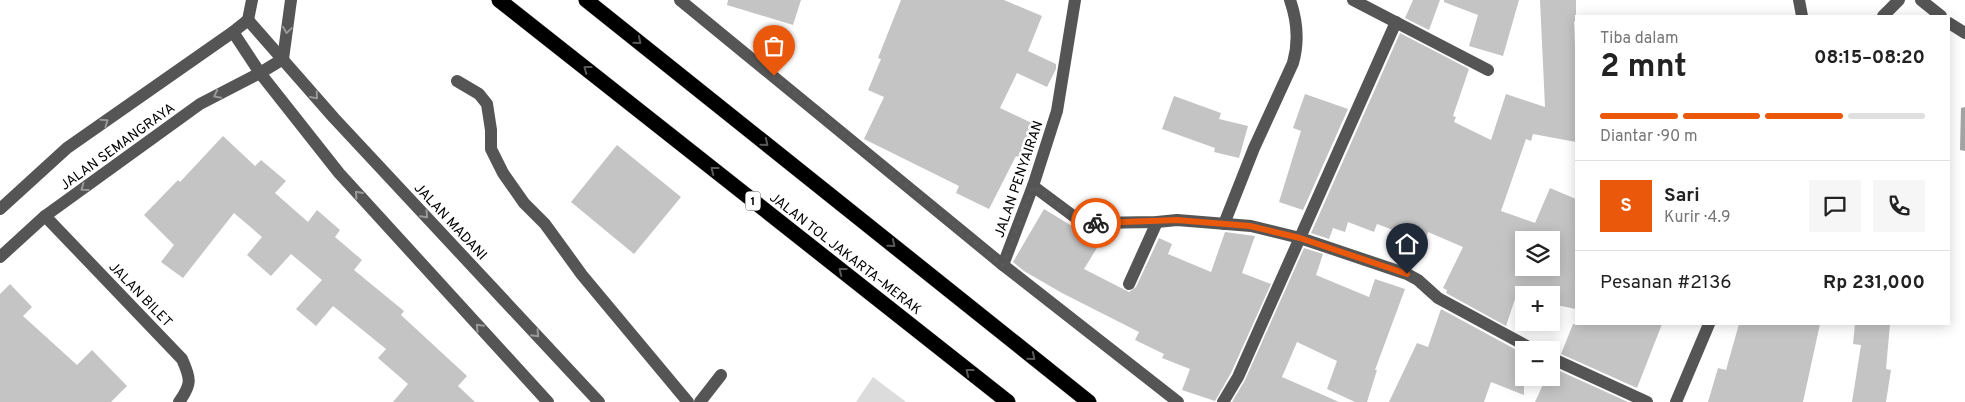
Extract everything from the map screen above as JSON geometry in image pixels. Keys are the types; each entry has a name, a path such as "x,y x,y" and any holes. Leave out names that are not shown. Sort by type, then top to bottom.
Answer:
{"highway":[{"name":"JALAN TOL JAKARTA–MERAK","path":"499,0 1008,402"},
{"path":"586,0 1089,402"}],"street":[{"path":"248,20 252,0"},
{"path":"283,59 291,0"},
{"path":"680,0 1003,265 1178,402"},
{"name":"JALAN PENYAIRAN","path":"1003,265 1033,186 1057,111 1075,0"},
{"path":"1224,224 1254,148 1293,63 1296,52 1296,17 1290,0"},
{"path":"1353,0 1488,70"},
{"path":"1799,0 1802,15"},
{"path":"1884,15 1899,0"},
{"path":"1921,0 1940,15"},
{"name":"JALAN SEMANGRAYA","path":"0,209 67,148 248,20"},
{"name":"JALAN MADANI","path":"248,20 334,118 599,402"},
{"path":"1223,402 1238,377 1396,22"},
{"path":"1950,24 1965,33"},
{"path":"233,32 260,73 339,173 548,402"},
{"name":"JALAN SEMANGRAYA","path":"0,257 45,216 200,104 283,59"},
{"path":"457,81 479,94 487,104 492,149 503,173 524,203 545,224 582,275 688,402"},
{"path":"1033,186 1076,218 1090,223 1177,220 1250,226 1300,238 1407,274 1418,280 1438,298 1517,341"},
{"name":"JALAN BILET","path":"45,216 182,359 189,374 190,382 188,390 180,402"},
{"path":"1129,284 1157,222"},
{"path":"1676,402 1709,325"},
{"path":"1560,362 1647,402"},
{"path":"700,402 721,375"}],"shaded area":[{"path":"1965,107 1965,151 1960,150 1961,108"},
{"path":"873,377 906,402 856,402"}],"building":[{"path":"728,0 801,0 793,25 727,5"},
{"path":"901,0 1004,0 1042,16 1028,51 1056,64 1056,69 1047,87 1017,73 1000,108 1036,125 1020,158 1016,156 989,209 956,193 959,186 864,139 884,97 868,90 881,59 878,58"},
{"path":"1413,0 1440,0 1429,30 1405,18"},
{"path":"1444,0 1519,0 1503,56 1469,46 1478,15 1444,2"},
{"path":"1540,0 1576,0 1574,21 1575,142 1533,134 1531,141 1526,139 1501,211 1535,223 1550,188 1575,199 1575,309 1560,306 1560,286 1515,286 1515,299 1506,326 1446,293 1447,290 1443,288 1463,247 1428,232 1426,239 1377,224 1374,232 1348,222 1345,232 1333,228 1329,239 1311,233 1400,33 1469,69 1453,116 1456,117 1454,122 1491,140 1506,94 1545,107"},
{"path":"1305,94 1348,109 1303,210 1279,202 1301,131 1293,128"},
{"path":"1174,96 1221,113 1219,119 1248,126 1239,158 1214,152 1215,148 1162,129"},
{"path":"223,136 255,166 261,160 286,181 275,193 308,222 317,210 340,230 335,237 362,260 354,270 404,311 401,315 467,376 458,386 475,402 393,402 408,384 378,358 386,349 333,306 316,326 296,309 322,280 291,254 271,276 247,255 262,237 234,213 183,278 161,262 174,245 144,215 178,180 180,182"},
{"path":"617,145 681,197 634,254 571,202"},
{"path":"1044,209 1100,243 1084,269 1129,292 1136,287 1159,238 1172,244 1168,254 1211,272 1225,232 1255,236 1242,273 1271,284 1231,373 1215,401 1182,390 1190,369 1162,358 1164,354 1135,340 1139,332 1062,293 1024,271 1013,262"},
{"path":"1304,248 1323,254 1316,275 1369,297 1375,279 1405,289 1375,370 1377,370 1367,402 1355,402 1327,389 1337,361 1297,342 1282,377 1339,402 1232,402 1245,380"},
{"path":"10,284 32,307 23,316 77,365 92,350 127,386 111,402 0,402 0,294"},
{"path":"1441,309 1515,349 1515,386 1524,386 1524,395 1491,382 1484,402 1389,402 1417,343 1428,347"},
{"path":"1573,324 1662,325 1637,388 1561,354"},
{"path":"1739,325 1820,325 1803,402 1708,402 1718,368 1726,370"},
{"path":"1855,325 1890,325 1886,369 1891,370 1886,402 1852,402 1861,345 1853,344"},
{"path":"1560,371 1628,402 1535,402 1542,386 1560,386"}],"way so far":[{"path":"774,76 1003,265 1033,186 1076,218 1096,223"}],"route":[{"path":"1096,223 1177,220 1250,226 1300,238 1407,274"}]}
